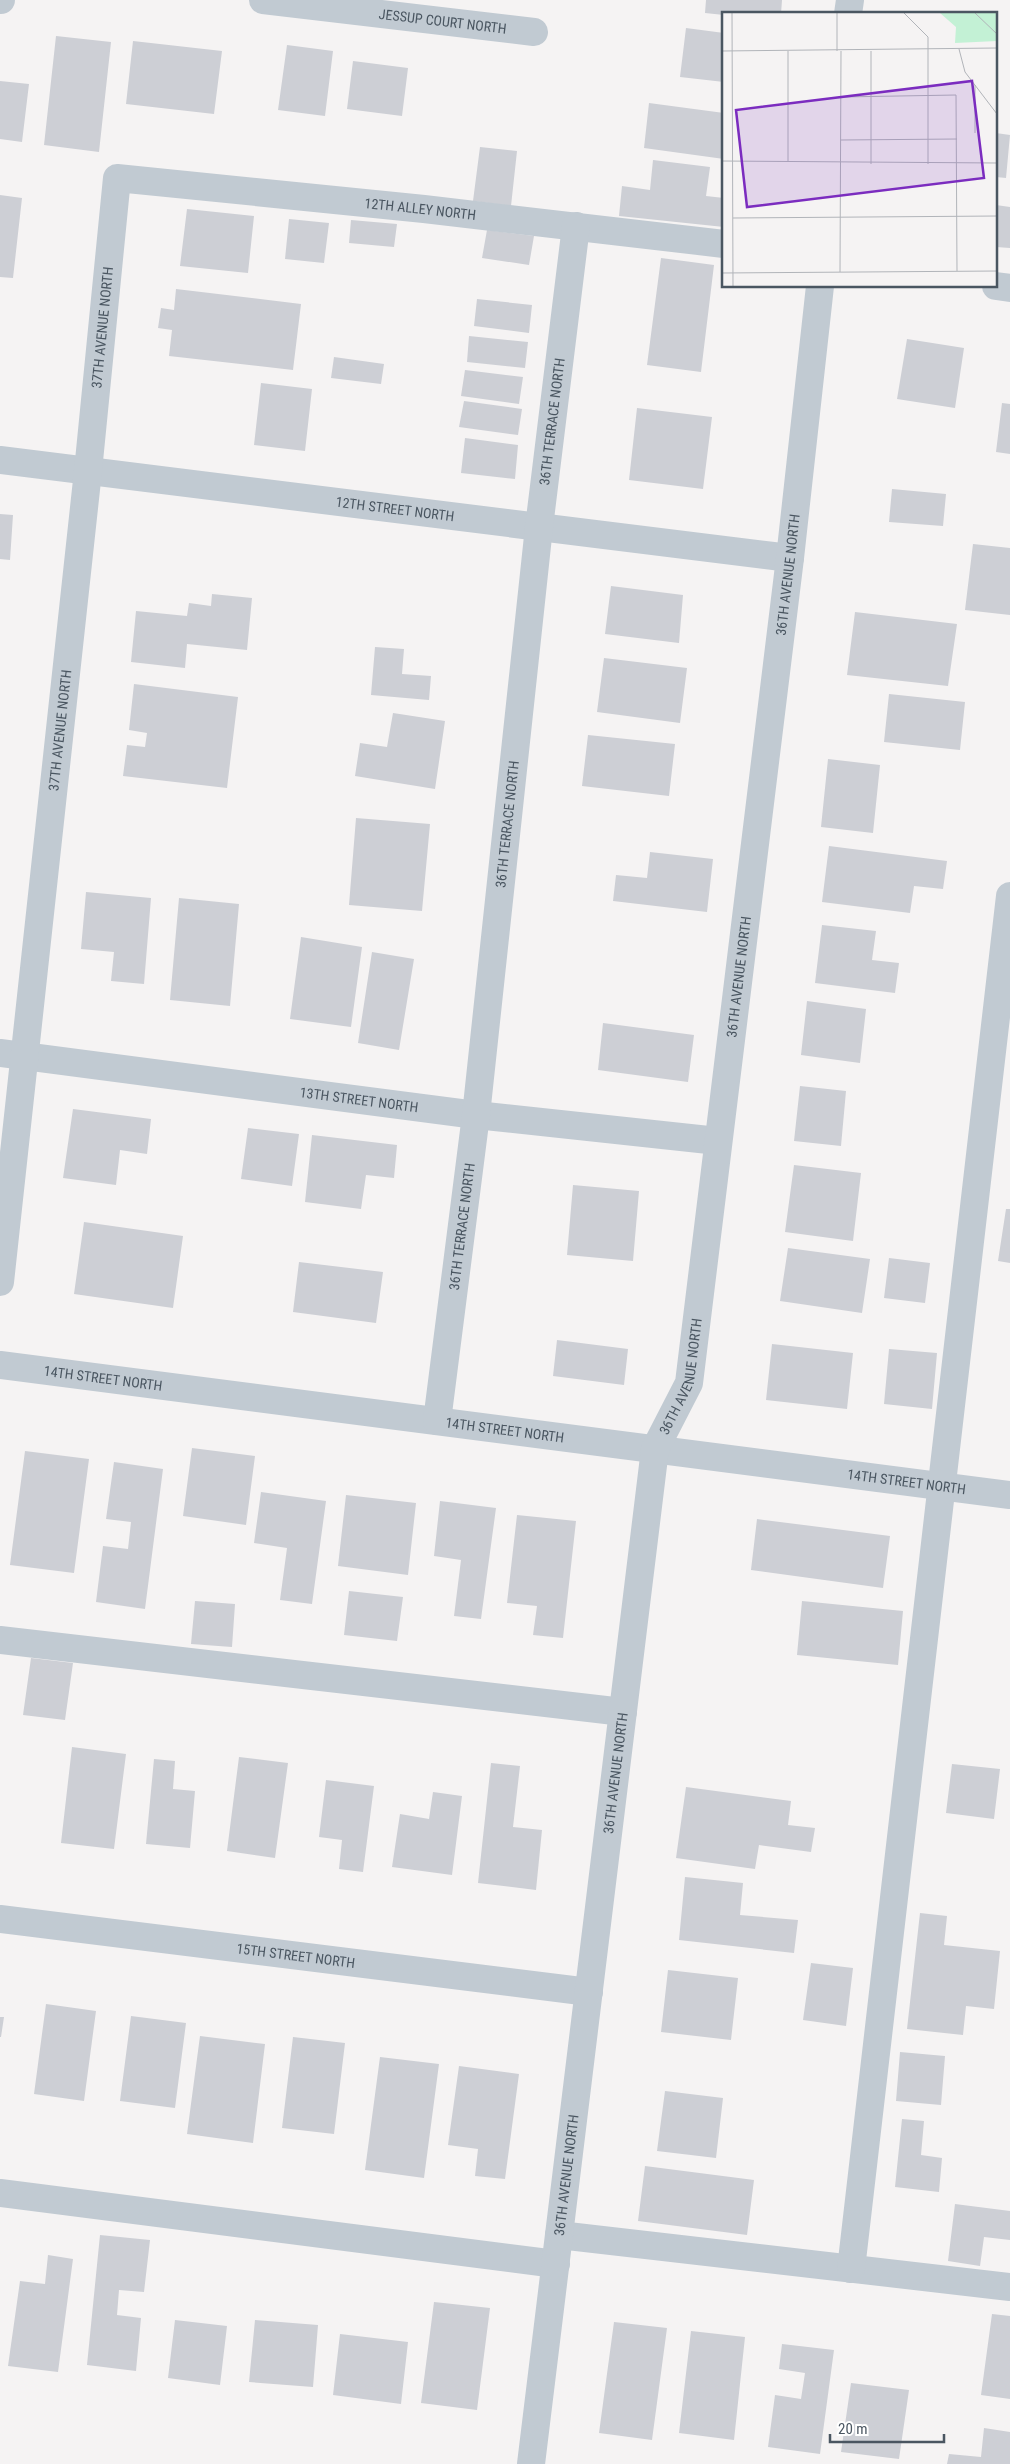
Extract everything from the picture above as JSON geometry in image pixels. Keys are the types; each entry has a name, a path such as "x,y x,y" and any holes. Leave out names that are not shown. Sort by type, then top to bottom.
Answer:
{"street":[{"name":"JESSUP COURT NORTH","path":"263,0 534,32"},
{"name":"12TH ALLEY NORTH","path":"117,178 576,226 722,244"},
{"name":"37TH AVENUE NORTH","path":"0,1282 12,1054 88,471 117,178"},
{"name":"36TH TERRACE NORTH","path":"437,1421 476,1115 539,527 576,226"},
{"name":"36TH AVENUE NORTH","path":"531,2464 655,1449 690,1383 790,558 820,288"},
{"name":"12TH STREET NORTH","path":"0,460 790,558"},
{"path":"851,2269 940,1486 1010,896"},
{"name":"13TH STREET NORTH","path":"12,1054 476,1115 718,1141"},
{"name":"14TH STREET NORTH","path":"0,1365 1010,1495"},
{"path":"0,1640 623,1712"},
{"name":"15TH STREET NORTH","path":"0,1919 589,1992"},
{"path":"0,2193 556,2264"},
{"path":"560,2234 1010,2287"}],"building":[{"path":"706,0 782,0 781,12 722,12 722,15 705,13"},
{"path":"686,28 722,33 722,82 680,77"},
{"path":"56,36 111,42 99,152 44,145"},
{"path":"133,41 222,51 214,114 126,104"},
{"path":"287,45 333,51 325,116 278,110"},
{"path":"353,61 408,68 402,116 347,109"},
{"path":"0,81 29,84 22,142 0,139"},
{"path":"649,103 722,113 722,159 644,148"},
{"path":"998,133 1010,135 1006,178 998,177"},
{"path":"480,147 517,151 511,206 473,201"},
{"path":"653,160 710,167 706,196 722,198 722,227 619,216 622,186 650,190"},
{"path":"0,195 22,198 13,278 0,277"},
{"path":"998,205 1010,207 1010,248 998,247"},
{"path":"187,209 254,216 248,273 180,266"},
{"path":"289,219 329,223 324,263 285,259"},
{"path":"351,220 397,224 394,247 349,243"},
{"path":"487,230 534,236 529,265 482,258"},
{"path":"661,258 714,265 701,372 647,365"},
{"path":"176,289 301,304 293,370 169,356 172,330 158,328 161,308 174,310"},
{"path":"477,299 532,305 529,333 474,326"},
{"path":"469,336 528,342 525,368 467,362"},
{"path":"907,339 964,348 955,408 897,399"},
{"path":"334,357 384,364 381,384 331,378"},
{"path":"465,370 523,377 519,404 461,396"},
{"path":"261,383 312,389 305,451 254,445"},
{"path":"464,401 522,409 518,435 459,427"},
{"path":"1002,403 1010,404 1010,454 996,452"},
{"path":"637,408 712,417 703,489 629,480"},
{"path":"465,438 518,445 515,479 461,473"},
{"path":"892,489 946,494 943,526 889,522"},
{"path":"0,514 13,515 10,560 0,559"},
{"path":"973,544 1010,548 1010,615 965,610"},
{"path":"611,586 683,595 679,643 605,634"},
{"path":"212,594 252,598 247,650 187,644 185,668 131,662 136,611 187,616 189,603 211,606"},
{"path":"855,612 957,624 948,686 847,675"},
{"path":"375,647 404,649 402,674 431,676 429,700 371,695"},
{"path":"604,658 687,668 680,723 597,712"},
{"path":"134,684 238,697 227,788 123,776 127,745 145,747 147,733 129,730"},
{"path":"889,694 965,702 960,750 884,742"},
{"path":"393,713 445,721 435,789 355,776 360,743 387,747"},
{"path":"588,735 675,744 669,796 582,786"},
{"path":"828,759 880,765 873,833 821,827"},
{"path":"356,818 430,824 422,911 349,905"},
{"path":"829,846 947,861 943,889 914,886 910,913 822,902"},
{"path":"650,852 713,859 707,912 613,901 616,875 647,878"},
{"path":"86,892 151,898 144,984 111,981 114,952 81,949"},
{"path":"179,898 239,904 230,1006 170,1000"},
{"path":"822,925 876,931 872,960 899,963 895,993 815,983"},
{"path":"301,937 362,947 351,1027 290,1019"},
{"path":"372,952 414,959 399,1050 358,1043"},
{"path":"807,1001 866,1009 860,1063 801,1055"},
{"path":"603,1023 694,1035 688,1082 598,1070"},
{"path":"800,1086 846,1091 841,1146 794,1141"},
{"path":"73,1109 151,1119 147,1154 120,1150 116,1185 63,1178"},
{"path":"248,1128 299,1134 292,1186 241,1179"},
{"path":"312,1135 397,1145 394,1178 366,1175 361,1209 305,1202"},
{"path":"794,1165 861,1173 853,1241 785,1232"},
{"path":"573,1185 639,1191 633,1261 567,1255"},
{"path":"1006,1209 1010,1209 1010,1263 998,1261"},
{"path":"84,1222 183,1236 173,1308 74,1294"},
{"path":"788,1248 870,1259 862,1313 780,1301"},
{"path":"889,1258 930,1263 925,1303 884,1298"},
{"path":"299,1262 383,1272 376,1323 293,1312"},
{"path":"557,1340 628,1349 624,1385 553,1376"},
{"path":"772,1344 853,1353 847,1409 766,1400"},
{"path":"889,1349 937,1353 932,1409 884,1404"},
{"path":"192,1448 255,1456 246,1525 183,1516"},
{"path":"25,1451 89,1459 74,1573 10,1565"},
{"path":"114,1462 163,1469 145,1609 96,1602 103,1546 128,1549 131,1522 106,1519"},
{"path":"261,1492 326,1501 312,1604 280,1600 287,1548 254,1543"},
{"path":"346,1495 416,1503 408,1575 338,1566"},
{"path":"440,1501 496,1508 481,1619 454,1616 461,1560 434,1556"},
{"path":"517,1515 576,1521 563,1638 533,1635 537,1606 507,1603"},
{"path":"757,1519 890,1536 883,1588 751,1570"},
{"path":"349,1591 403,1597 397,1641 344,1635"},
{"path":"195,1601 235,1604 232,1647 191,1644"},
{"path":"802,1601 903,1611 898,1665 797,1655"},
{"path":"31,1658 73,1663 65,1720 23,1715"},
{"path":"72,1747 126,1754 114,1849 61,1843"},
{"path":"239,1757 288,1763 275,1858 227,1851"},
{"path":"154,1759 175,1761 173,1789 195,1791 190,1848 146,1844"},
{"path":"491,1763 520,1766 513,1827 542,1830 536,1890 478,1883"},
{"path":"952,1764 1000,1769 994,1819 946,1813"},
{"path":"326,1780 374,1786 363,1872 339,1869 342,1840 319,1837"},
{"path":"686,1787 791,1801 788,1825 815,1828 811,1852 759,1845 755,1869 676,1858"},
{"path":"433,1792 462,1796 452,1875 392,1867 400,1814 429,1819"},
{"path":"685,1877 743,1883 740,1915 798,1920 794,1953 679,1940"},
{"path":"920,1913 947,1916 944,1945 1000,1951 994,2009 966,2006 963,2035 907,2029"},
{"path":"811,1963 853,1968 846,2026 803,2020"},
{"path":"668,1970 738,1978 731,2040 661,2032"},
{"path":"46,2004 96,2011 84,2101 34,2094"},
{"path":"131,2016 186,2023 175,2108 120,2101"},
{"path":"0,2017 4,2017 1,2037 0,2037"},
{"path":"200,2036 265,2044 253,2143 187,2134"},
{"path":"293,2037 345,2043 334,2134 282,2128"},
{"path":"900,2052 945,2056 941,2105 896,2101"},
{"path":"380,2057 439,2064 424,2178 365,2170"},
{"path":"459,2066 519,2074 505,2179 475,2176 478,2149 448,2145"},
{"path":"665,2091 723,2098 716,2158 657,2151"},
{"path":"902,2119 924,2121 921,2155 942,2158 939,2192 895,2187"},
{"path":"645,2166 754,2180 747,2235 638,2221"},
{"path":"955,2204 1010,2211 1010,2240 984,2237 980,2266 948,2261"},
{"path":"100,2235 150,2240 144,2292 119,2290 117,2315 141,2318 136,2371 87,2365"},
{"path":"48,2255 73,2259 58,2372 8,2366 20,2281 45,2284"},
{"path":"434,2302 490,2308 477,2410 421,2403"},
{"path":"992,2314 1010,2316 1010,2399 981,2395"},
{"path":"175,2320 227,2326 220,2385 168,2378"},
{"path":"255,2320 318,2325 313,2387 249,2382"},
{"path":"614,2322 667,2328 652,2440 599,2433"},
{"path":"691,2331 745,2337 734,2440 679,2433"},
{"path":"340,2334 408,2342 401,2404 333,2395"},
{"path":"782,2344 834,2350 820,2454 768,2447 775,2395 801,2399 805,2373 779,2369"},
{"path":"851,2383 909,2390 899,2459 841,2452"},
{"path":"984,2428 1010,2432 1010,2464 947,2464 949,2454 981,2457"}]}
